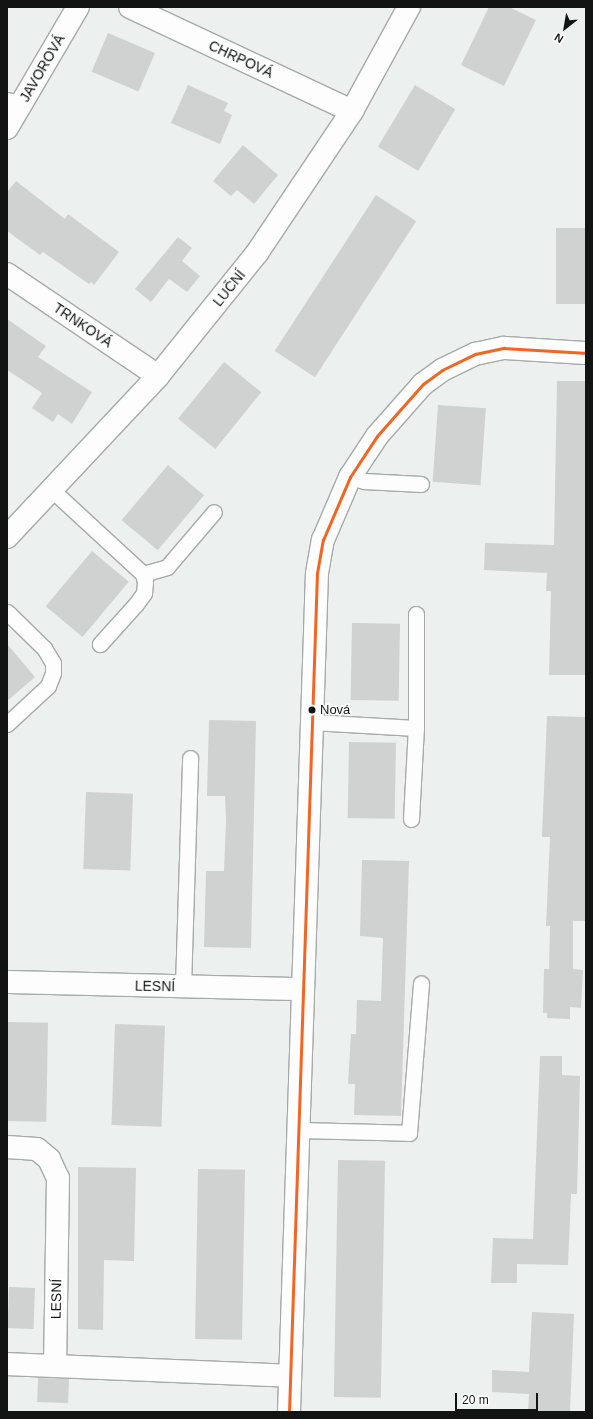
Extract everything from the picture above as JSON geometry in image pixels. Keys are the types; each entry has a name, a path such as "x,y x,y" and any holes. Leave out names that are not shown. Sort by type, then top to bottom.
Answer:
{"street":[{"name":"JAVOROVÁ","path":"7,128 14,102 78,7"},
{"name":"CHRPOVÁ","path":"130,7 352,111"},
{"name":"LUČNÍ","path":"12,526 52,490 158,376 257,253 352,111 409,7"},
{"name":"TRNKOVÁ","path":"7,274 158,376"},
{"path":"289,1412 317,573 323,540 350,477 377,436 423,384 456,361 475,354 504,348 586,353"},
{"name":"LESNÍ","path":"7,982 303,989"},
{"name":"LESNÍ","path":"7,1147 37,1149 49,1159 58,1178 55,1366"},
{"path":"7,1364 290,1376"}],"lane":[{"path":"350,477 364,481 421,484"},
{"path":"52,490 143,574 146,582 144,593 100,644"},
{"path":"143,574 167,567 214,512"},
{"path":"7,612 44,648 53,663 53,673 48,686 7,724"},
{"path":"411,819 416,728 416,614"},
{"path":"312,722 416,728"},
{"path":"183,986 190,758"},
{"path":"298,1130 409,1133 421,983"}],"building":[{"path":"489,7 509,7 536,20 504,86 461,65"},
{"path":"108,33 155,53 139,92 92,72"},
{"path":"188,85 228,103 224,111 232,115 220,144 171,123"},
{"path":"415,85 455,109 418,171 378,147"},
{"path":"243,145 278,175 254,204 237,190 231,196 213,181"},
{"path":"16,181 65,219 68,214 119,252 94,285 91,282 89,284 43,252 40,255 7,231 7,192"},
{"path":"376,195 416,221 315,377 275,351"},
{"path":"556,228 586,228 586,304 556,304"},
{"path":"178,237 192,248 182,261 200,276 187,292 169,279 151,302 135,289"},
{"path":"7,319 46,346 38,357 92,392 72,424 58,414 53,422 32,408 42,393 7,370"},
{"path":"224,362 261,392 215,449 178,419"},
{"path":"557,381 586,381 586,675 549,675 551,591 546,591 547,573 484,570 485,543 554,545"},
{"path":"438,405 486,408 481,485 433,482"},
{"path":"168,465 204,495 158,550 122,520"},
{"path":"92,551 129,582 82,637 46,606"},
{"path":"352,623 400,624 399,701 351,700"},
{"path":"7,644 35,677 7,701"},
{"path":"547,716 586,717 585,921 573,921 573,969 583,970 581,1008 570,1007 570,1019 547,1018 547,1013 543,1013 544,969 549,969 550,926 546,926 550,837 542,837"},
{"path":"209,720 256,721 251,948 204,947 206,871 224,871 226,821 225,796 207,796"},
{"path":"349,742 396,743 395,819 348,818"},
{"path":"86,792 133,794 130,871 83,869"},
{"path":"362,860 409,861 401,1116 354,1115 355,1084 348,1084 351,1034 356,1034 357,1000 381,1001 383,938 360,936"},
{"path":"7,1022 48,1023 46,1122 7,1121"},
{"path":"115,1024 165,1026 161,1127 111,1125"},
{"path":"540,1056 562,1056 562,1075 580,1076 577,1194 571,1194 568,1265 517,1264 517,1283 491,1283 493,1238 533,1239"},
{"path":"338,1160 385,1161 381,1398 334,1397"},
{"path":"78,1167 136,1168 134,1261 104,1260 103,1330 78,1329"},
{"path":"198,1169 245,1170 242,1340 195,1339"},
{"path":"9,1287 35,1288 34,1329 8,1328"},
{"path":"532,1312 574,1314 570,1412 528,1412 529,1394 492,1392 492,1370 529,1372"},
{"path":"38,1378 69,1379 68,1403 37,1402"}],"transit line":[{"path":"289,1412 317,573 323,540 350,477 377,436 423,384 442,370 475,354 504,348 586,353"}],"place":[{"name":"Nová","path":"312,710"}]}
